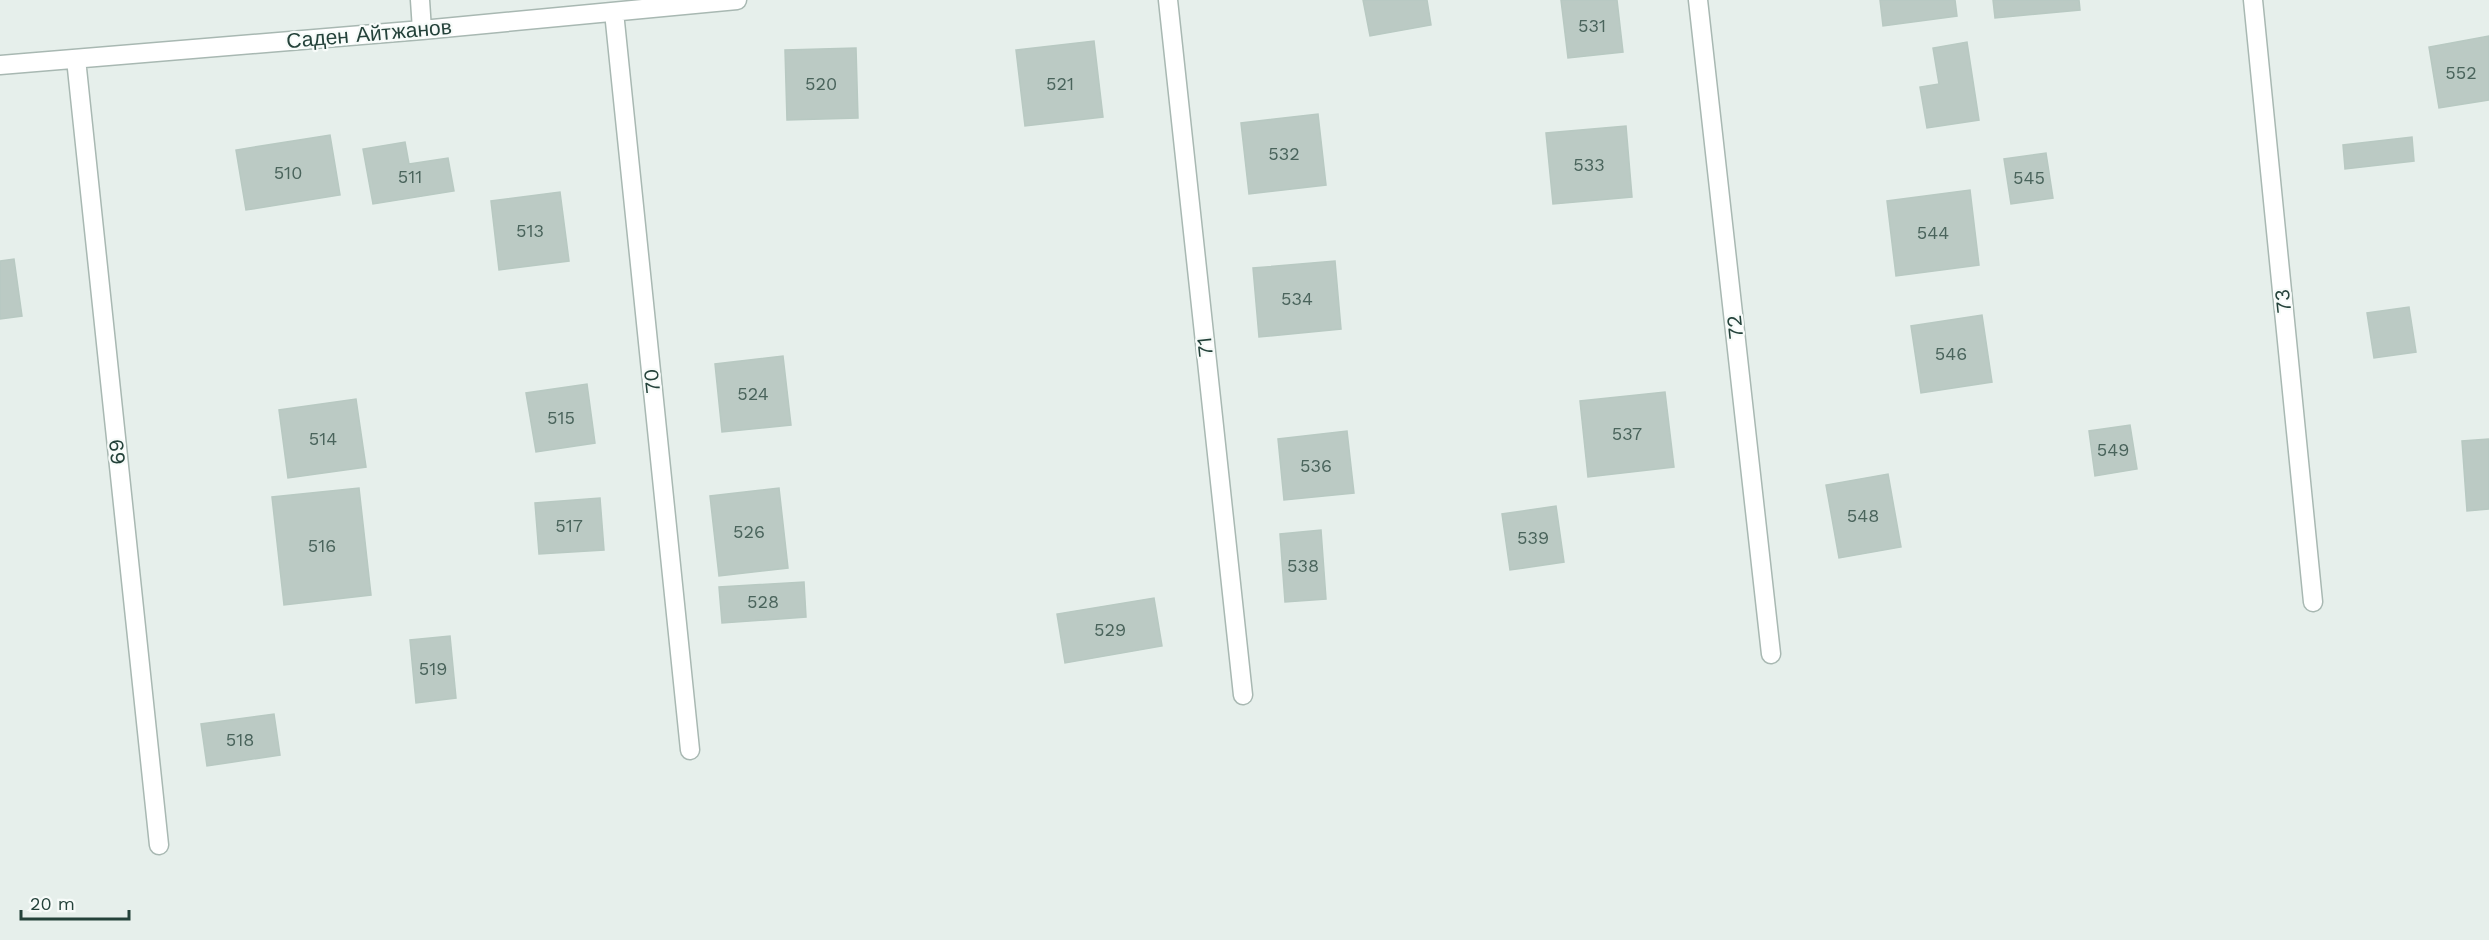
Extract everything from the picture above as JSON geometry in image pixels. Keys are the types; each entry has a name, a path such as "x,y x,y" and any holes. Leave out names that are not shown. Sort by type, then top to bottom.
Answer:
{"street":[{"path":"420,0 422,30"},
{"name":"Саден Айтжанов","path":"0,64 422,30 737,0"},
{"name":"71","path":"1168,0 1243,695"},
{"name":"72","path":"1698,0 1772,654"},
{"name":"73","path":"2253,0 2313,602"},
{"name":"70","path":"614,12 690,750"},
{"name":"69","path":"76,58 159,845"}],"building":[{"path":"1363,0 1427,0 1431,25 1370,36"},
{"path":"1561,0 1617,0 1623,52 1568,58"},
{"path":"1880,0 1955,0 1957,16 1883,26"},
{"path":"1993,0 2079,0 2080,10 1995,18"},
{"path":"2489,36 2489,100 2439,108 2429,47"},
{"path":"1094,41 1103,117 1025,126 1016,50"},
{"path":"1967,42 1979,120 1927,128 1920,87 1939,84 1933,48"},
{"path":"856,48 858,118 787,120 785,50"},
{"path":"1318,114 1326,185 1249,194 1241,123"},
{"path":"1626,126 1632,197 1553,204 1546,133"},
{"path":"330,135 340,195 246,210 236,150"},
{"path":"2412,137 2414,161 2345,169 2343,145"},
{"path":"405,142 409,164 448,158 454,191 373,204 363,149"},
{"path":"2046,153 2053,198 2011,204 2004,159"},
{"path":"1970,190 1979,265 1896,276 1887,201"},
{"path":"560,192 569,261 499,270 491,201"},
{"path":"14,259 22,316 0,319 0,261"},
{"path":"1335,261 1341,329 1259,337 1253,268"},
{"path":"2409,307 2416,352 2374,358 2367,313"},
{"path":"1982,315 1992,382 1921,393 1911,326"},
{"path":"783,356 791,425 722,432 715,364"},
{"path":"587,384 595,443 536,452 526,393"},
{"path":"1665,392 1674,467 1588,477 1580,401"},
{"path":"356,399 366,467 288,478 279,410"},
{"path":"2130,425 2137,469 2095,476 2089,431"},
{"path":"1347,431 1354,493 1284,500 1278,439"},
{"path":"2489,439 2489,509 2467,511 2462,441"},
{"path":"1888,474 1901,547 1839,558 1826,485"},
{"path":"359,488 371,595 284,605 272,497"},
{"path":"779,488 788,568 719,576 710,496"},
{"path":"600,498 604,550 539,554 535,503"},
{"path":"1556,506 1564,562 1510,570 1502,514"},
{"path":"1321,530 1326,599 1285,602 1280,534"},
{"path":"804,582 806,617 722,623 719,587"},
{"path":"1154,598 1162,646 1065,663 1057,614"},
{"path":"450,636 456,698 416,703 410,640"},
{"path":"274,714 280,755 207,766 201,724"}]}
